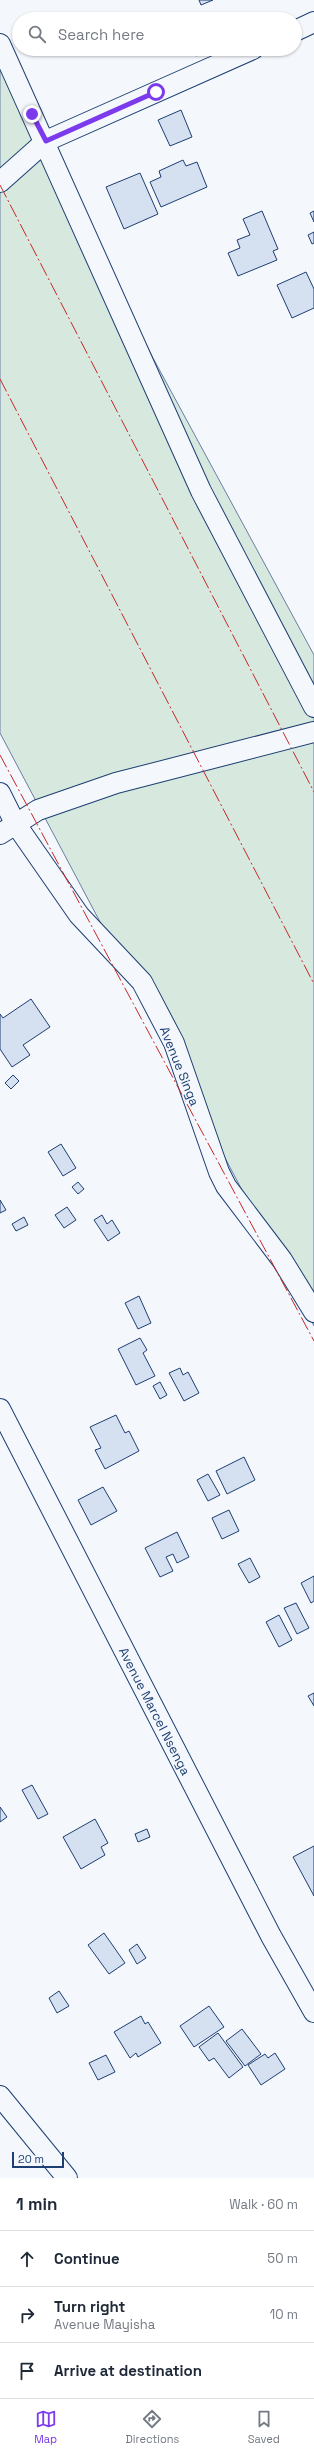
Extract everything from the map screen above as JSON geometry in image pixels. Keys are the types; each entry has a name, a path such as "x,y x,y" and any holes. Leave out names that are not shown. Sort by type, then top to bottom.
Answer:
{"street":[{"path":"302,28 314,22"},
{"path":"0,44 46,141 201,491 314,707"},
{"path":"0,182 46,141 238,56"},
{"path":"8,828 55,803 116,783 314,732"},
{"name":"Avenue Singa","path":"0,793 8,828 79,915 142,982 174,1043 219,1172 226,1186 282,1260 314,1312"},
{"name":"Avenue Marcel Nsenga","path":"0,1409 271,1936 314,2012"},
{"path":"0,2096 67,2178"}],"shaded area":[{"path":"0,53 153,358 314,655 314,1326 0,733"}],"building":[{"path":"199,0 213,0 201,5"},
{"path":"181,110 192,137 170,146 158,120"},
{"path":"183,160 186,166 197,162 207,187 161,207 150,182 161,177 159,171"},
{"path":"140,173 158,214 124,229 106,187"},
{"path":"262,211 278,249 273,251 277,260 238,276 228,253 240,248 237,240 250,235 243,219"},
{"path":"314,211 314,222 310,213"},
{"path":"314,232 314,243 312,244 308,235"},
{"path":"306,272 314,289 314,308 292,318 277,285"},
{"path":"31,999 50,1027 23,1045 30,1055 12,1067 0,1049 0,1014 3,1018"},
{"path":"13,1075 19,1081 11,1089 5,1083"},
{"path":"61,1144 76,1168 63,1176 48,1152"},
{"path":"78,1182 84,1189 78,1194 72,1187"},
{"path":"0,1200 6,1210 0,1213"},
{"path":"67,1207 76,1220 64,1228 55,1215"},
{"path":"102,1215 107,1224 112,1220 120,1233 108,1241 94,1220"},
{"path":"24,1217 28,1225 16,1231 12,1224"},
{"path":"139,1296 151,1323 138,1329 125,1303"},
{"path":"140,1338 147,1350 143,1353 155,1376 136,1385 118,1349"},
{"path":"180,1368 183,1375 188,1372 199,1393 184,1401 169,1373"},
{"path":"160,1382 167,1395 160,1399 153,1386"},
{"path":"116,1415 125,1433 129,1431 139,1451 105,1469 95,1450 101,1448 90,1427"},
{"path":"244,1457 255,1480 227,1494 216,1471"},
{"path":"208,1474 220,1495 208,1501 197,1480"},
{"path":"103,1487 117,1511 91,1525 78,1500"},
{"path":"229,1510 239,1531 222,1539 212,1518"},
{"path":"177,1532 189,1557 177,1563 173,1554 166,1557 173,1571 160,1577 145,1548"},
{"path":"250,1558 260,1577 249,1583 238,1564"},
{"path":"314,1576 314,1601 311,1603 301,1583"},
{"path":"296,1603 309,1628 297,1634 284,1608"},
{"path":"279,1615 292,1640 279,1647 266,1622"},
{"path":"314,1693 314,1706 308,1696"},
{"path":"32,1785 48,1814 38,1819 22,1790"},
{"path":"0,1807 7,1817 0,1822"},
{"path":"95,1819 108,1843 101,1847 105,1855 81,1869 63,1837"},
{"path":"147,1829 150,1837 138,1842 135,1834"},
{"path":"314,1846 314,1896 293,1857"},
{"path":"104,1933 125,1963 109,1974 88,1945"},
{"path":"137,1944 146,1958 137,1964 129,1950"},
{"path":"59,1991 69,2006 57,2013 49,1998"},
{"path":"209,2006 224,2027 194,2047 180,2026"},
{"path":"141,2016 145,2024 148,2022 161,2043 138,2057 136,2053 130,2058 114,2032"},
{"path":"242,2029 261,2054 245,2066 226,2041"},
{"path":"218,2033 243,2067 229,2078 214,2058 209,2061 199,2047"},
{"path":"275,2053 285,2069 261,2085 248,2065 265,2054 268,2058"},
{"path":"106,2055 115,2072 98,2080 89,2063"}],"power":[{"path":"0,185 314,792"},
{"path":"0,379 314,984"},
{"path":"0,755 314,1341"}],"route":[{"path":"32,114 46,141 156,92"}]}
